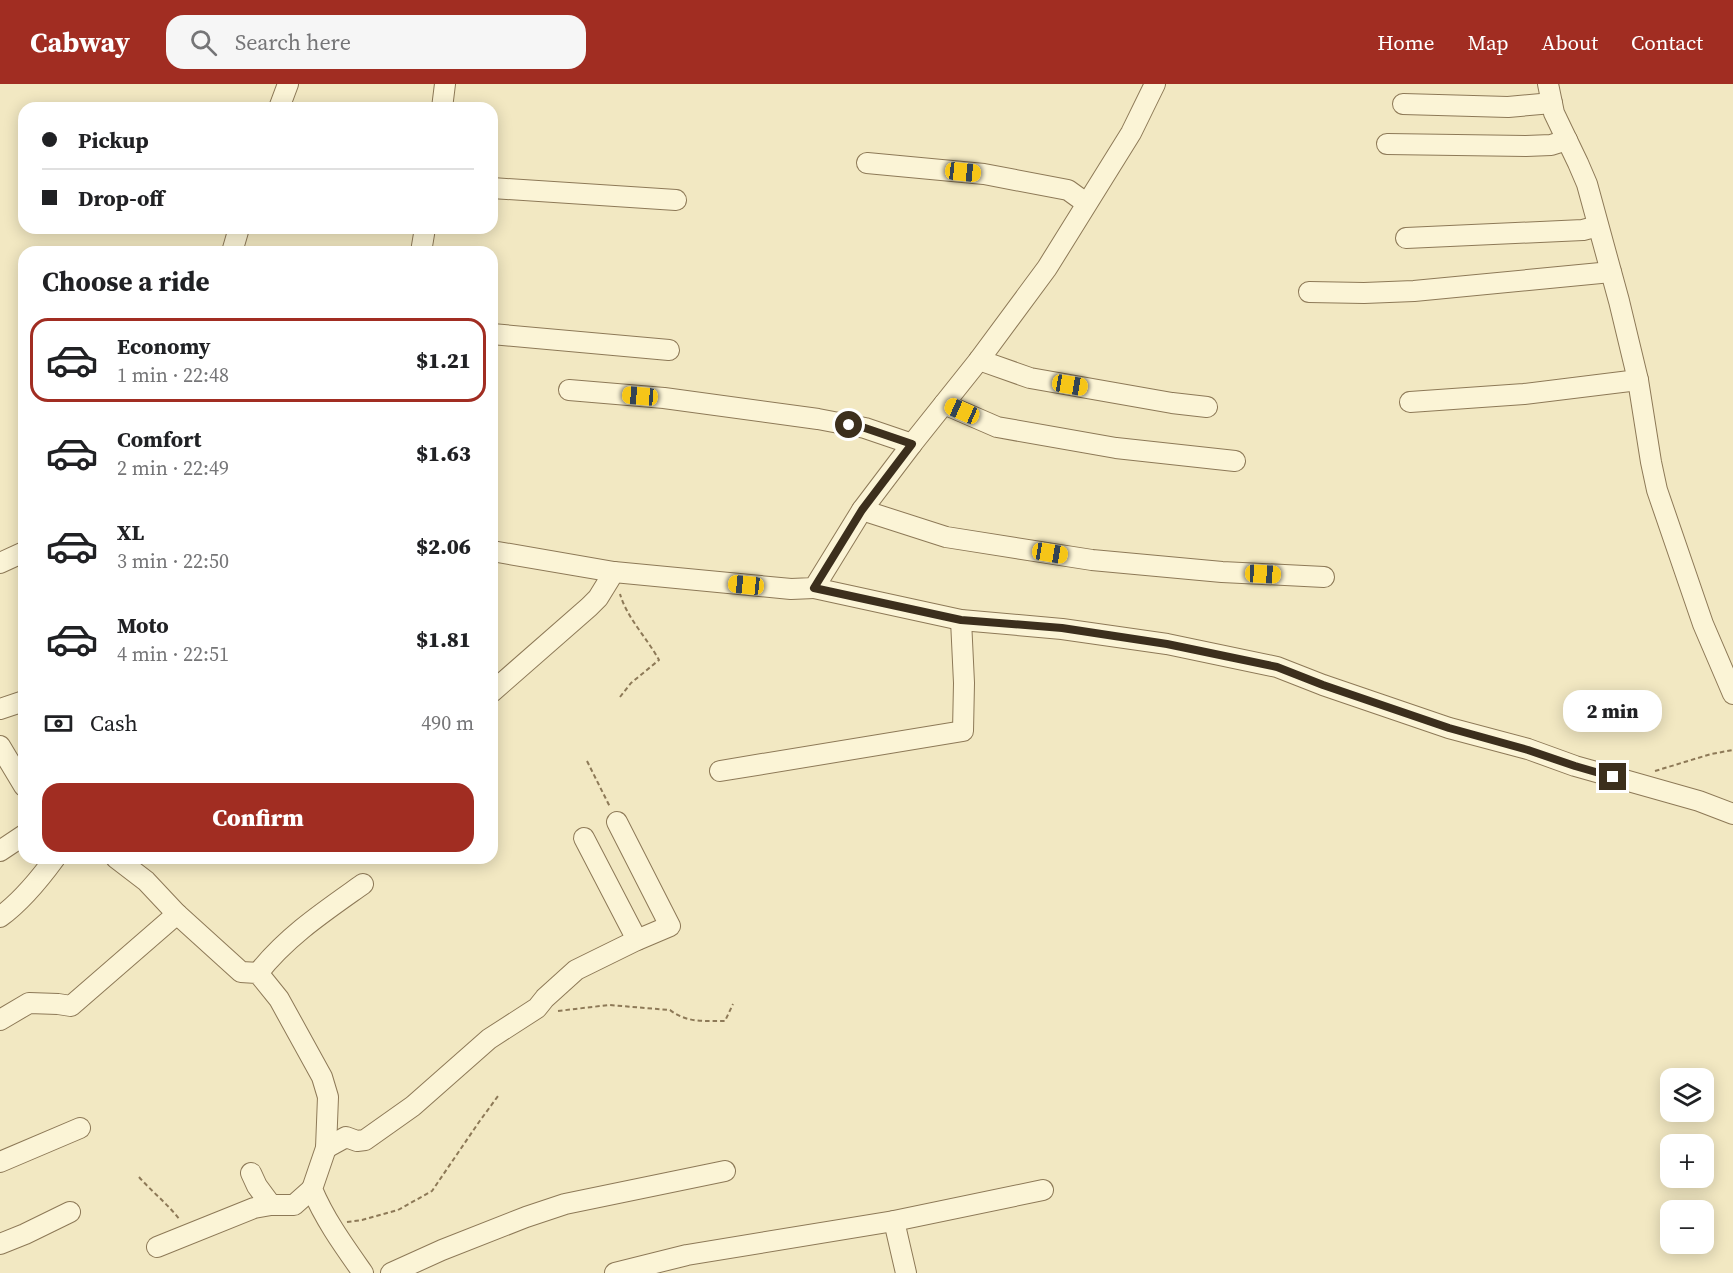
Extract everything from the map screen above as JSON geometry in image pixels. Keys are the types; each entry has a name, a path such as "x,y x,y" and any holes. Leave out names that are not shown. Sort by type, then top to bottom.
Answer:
{"street":[{"path":"281,102 288,84"},
{"path":"443,102 445,84"},
{"path":"814,588 862,510 979,360 1047,268 1131,133 1155,84"},
{"path":"1404,104 1508,107 1550,94 1554,113 1587,184 1611,272 1638,380 1657,490 1703,624 1733,693"},
{"path":"1388,144 1526,146 1551,145 1567,140"},
{"path":"867,163 995,176 1068,190 1086,203"},
{"path":"498,188 676,200"},
{"path":"1406,238 1584,230 1598,226"},
{"path":"1309,292 1414,291 1611,272"},
{"path":"498,335 669,350"},
{"path":"979,360 1030,378 1207,407"},
{"path":"1410,402 1524,394 1638,380"},
{"path":"569,390 664,398 818,419 865,428 912,444"},
{"path":"944,404 997,427 1116,448 1235,461"},
{"path":"862,510 946,537 1092,560 1222,572 1324,577"},
{"path":"498,552 614,572 790,589 814,588 961,620 1062,628 1167,644 1277,667 1449,728 1700,801 1733,814"},
{"path":"0,563 18,555"},
{"path":"498,687 598,598 614,572"},
{"path":"720,771 963,732 964,683 961,620"},
{"path":"0,709 18,703"},
{"path":"0,746 18,776"},
{"path":"124,864 146,880 177,914 242,972 258,973 279,999 322,1077 328,1097 346,1137 357,1141 365,1140 413,1106 489,1039 537,1008 544,998 576,970 670,926 617,822"},
{"path":"584,838 637,940"},
{"path":"0,851 18,839"},
{"path":"0,917 28,892 50,864"},
{"path":"258,973 270,957 294,934 363,884"},
{"path":"0,1020 29,1003 71,1006 177,914"},
{"path":"157,1247 254,1208 271,1204 294,1205 312,1189 326,1148 328,1097"},
{"path":"0,1162 80,1128"},
{"path":"326,1148 346,1137"},
{"path":"391,1273 453,1246 565,1204 725,1171"},
{"path":"251,1173 257,1186 271,1204"},
{"path":"312,1189 321,1211 363,1273"},
{"path":"615,1273 687,1255 894,1221 1043,1190"},
{"path":"0,1244 70,1212"},
{"path":"894,1221 906,1273"}],"path":[{"path":"614,572 623,604 659,660 631,683 620,697"},
{"path":"1632,782 1665,767 1733,750"},
{"path":"587,761 617,822"},
{"path":"537,1008 556,1011 609,1005 670,1010 678,1016 695,1021 725,1021 733,1004"},
{"path":"332,1229 345,1222 362,1221 398,1210 432,1191 498,1096"},
{"path":"139,1177 172,1210 191,1234"}],"route":[{"path":"849,425 912,444 862,510 814,588 961,620 1062,628 1167,644 1277,667 1449,728 1613,777"}]}
